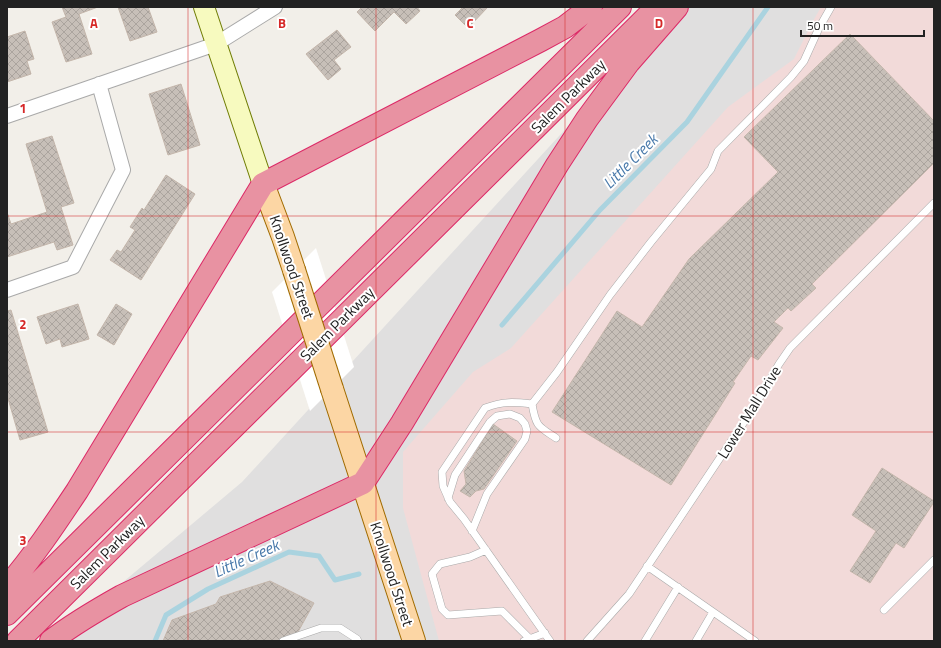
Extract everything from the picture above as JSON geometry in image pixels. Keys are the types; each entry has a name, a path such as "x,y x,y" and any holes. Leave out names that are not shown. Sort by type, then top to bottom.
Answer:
{"highway":[{"path":"7,587 30,559 77,491 263,184 541,40 565,26 591,7"},
{"name":"Salem Parkway","path":"7,614 620,7"},
{"name":"Salem Parkway","path":"18,641 657,7"},
{"path":"51,641 69,627 122,596 363,483 402,424 557,165 587,119 629,62 677,7"}],"main road":[{"name":"Knollwood Street","path":"204,7 263,184 283,236 414,641"}],"street":[{"path":"7,116 216,44 275,7"},
{"path":"7,290 73,267 123,170 99,84"}],"lane":[{"path":"532,404 557,372 610,295 711,169 718,151 804,61 819,28 831,7"},
{"name":"Lower Mall Drive","path":"587,641 629,594 754,407 790,348 934,203"},
{"path":"532,404 512,402 496,404 485,408 442,472 443,486 450,502 464,519 550,641"},
{"path":"532,404 535,418 539,426 556,438"},
{"path":"448,498 455,474 490,422 497,416 510,414 520,418 525,424 527,431 524,439 487,494 472,531"},
{"path":"486,550 470,557 440,564 432,574 442,609 448,615 502,610 527,640 545,633"},
{"path":"884,610 934,560"},
{"path":"647,566 755,641"},
{"path":"645,641 678,587"},
{"path":"696,641 713,612"},
{"path":"283,641 321,628 340,628 357,638 358,641"}],"shaded area":[{"path":"682,7 934,7 934,641 53,641 242,482 657,29"},
{"path":"821,7 934,7 934,641 439,641 403,508 403,452 473,372 511,348 728,107 794,59"}],"pier":[{"path":"316,248 354,367 310,411 272,292"}],"building":[{"path":"62,7 98,7 79,14 92,54 66,62 52,22 66,17"},
{"path":"118,7 148,7 157,32 130,41"},
{"path":"362,7 417,7 420,11 406,24 394,12 375,31 357,12"},
{"path":"463,7 487,8 468,28 455,15"},
{"path":"337,30 351,47 334,60 341,69 328,80 306,54"},
{"path":"25,31 34,59 27,61 31,74 7,82 7,37"},
{"path":"850,34 934,121 934,163 812,284 816,288 791,311 788,308 774,322 783,328 758,360 751,356 733,382 735,383 671,485 552,412 617,311 642,327 689,259 778,172 744,137"},
{"path":"181,84 200,145 168,155 149,94"},
{"path":"52,136 74,203 61,207 73,245 57,250 54,242 7,257 7,212 11,224 47,212 26,144"},
{"path":"166,175 195,194 141,280 110,260 117,250 121,252 135,230 130,227 142,208 144,210"},
{"path":"78,304 89,339 62,347 60,339 46,344 37,317"},
{"path":"116,304 132,314 114,345 97,335"},
{"path":"11,310 48,432 20,440 7,395 7,311"},
{"path":"493,424 517,441 484,489 476,491 470,497 460,491 466,484 464,471"},
{"path":"882,468 934,502 904,548 896,543 870,583 850,571 876,531 852,515"},
{"path":"270,581 314,603 293,641 163,641 172,620 216,604 220,597"}],"waterway":[{"name":"Little Creek","path":"502,325 600,210 687,122 768,7"},
{"name":"Little Creek","path":"155,641 166,615 208,589 289,552 319,556 335,580 359,574"}]}
